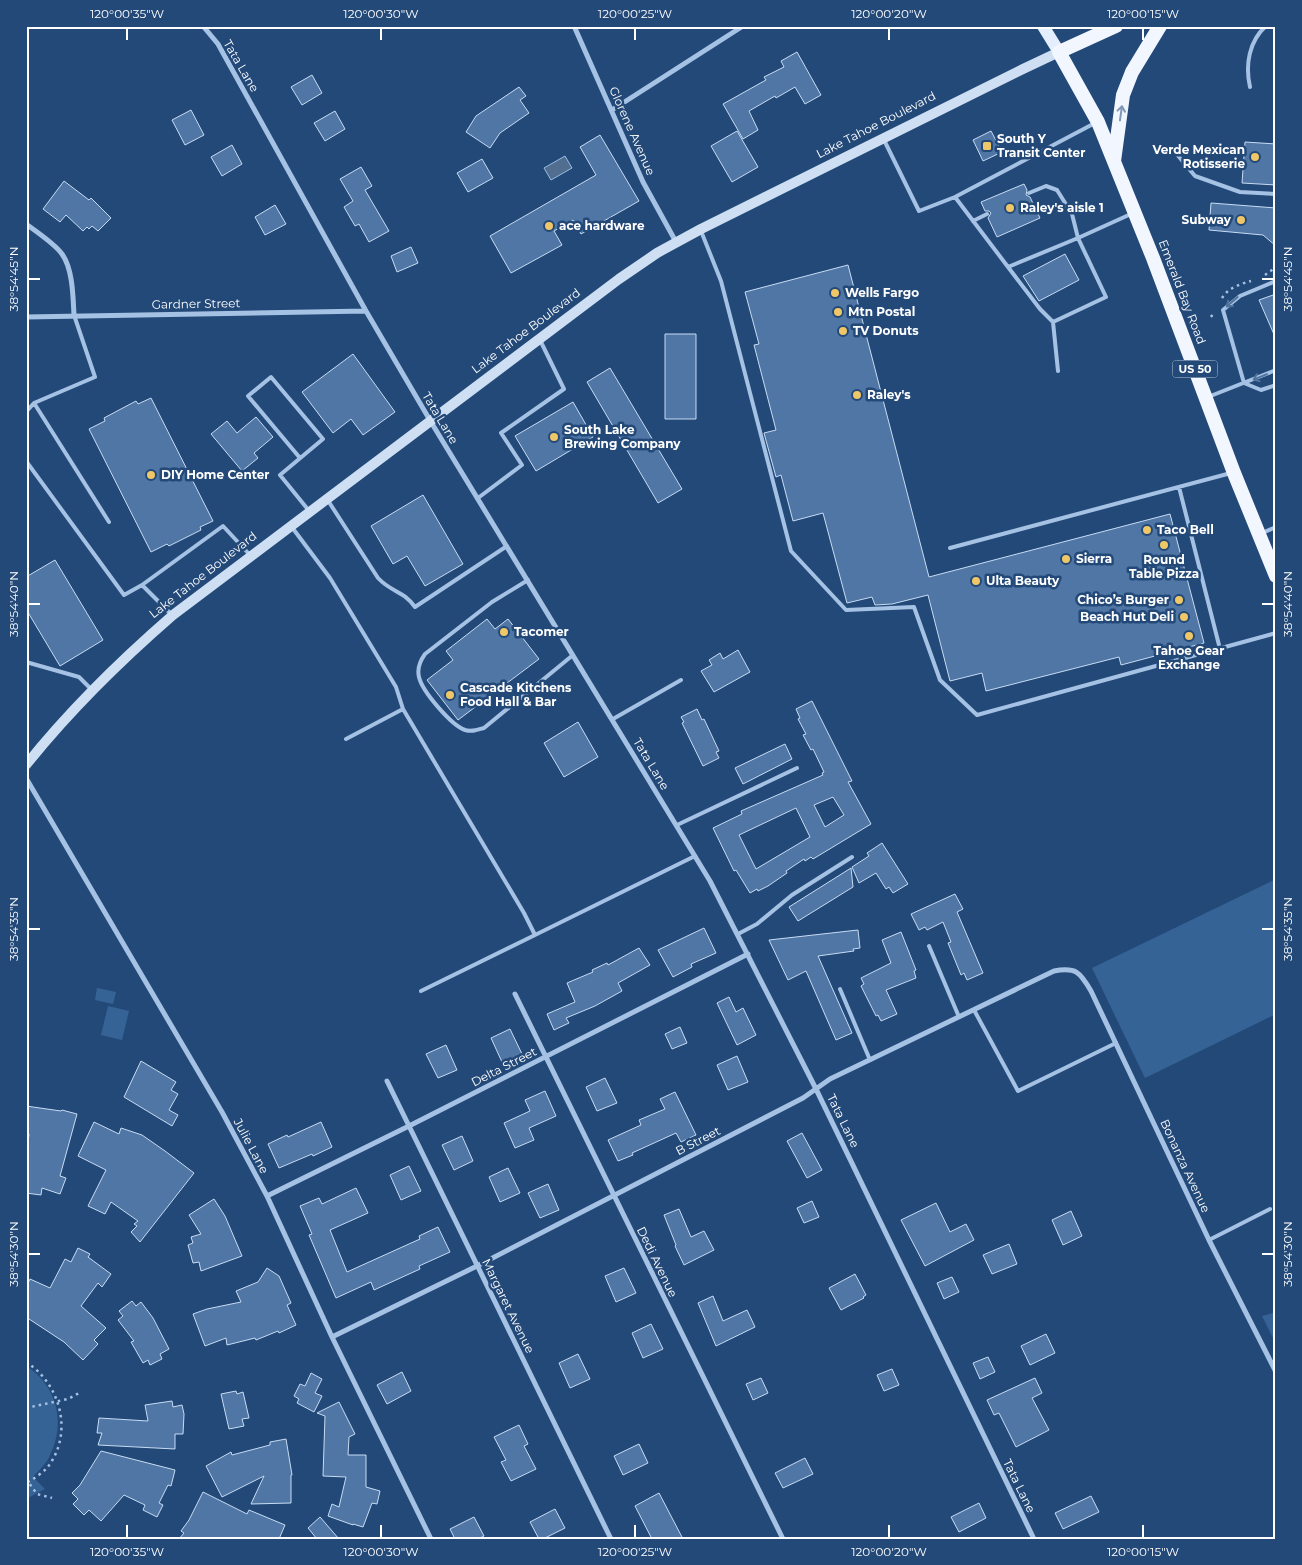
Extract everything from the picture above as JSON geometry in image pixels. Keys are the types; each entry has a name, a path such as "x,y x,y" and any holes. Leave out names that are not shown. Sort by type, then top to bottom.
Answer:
{"highway":[{"name":"Lake Tahoe Boulevard","path":"1059,52 1116,26"},
{"path":"1114,162 1124,96 1132,72 1160,26"},
{"name":"Emerald Bay Road","path":"1059,52 1098,122 1276,576"}],"main road":[{"name":"Emerald Bay Road","path":"1043,26 1059,52"},
{"name":"Lake Tahoe Boulevard","path":"26,765 93,690 173,615 657,252 1023,68 1059,52"}],"street":[{"name":"Tata Lane","path":"203,26 218,44 366,311 431,422 710,881 816,1089 1034,1539"},
{"name":"Glorene Avenue","path":"574,26 643,182 676,242"},
{"path":"612,110 743,26"},
{"path":"26,224 38,232 63,255 73,283 74,316"},
{"name":"Gardner Street","path":"26,317 366,311"},
{"name":"Julie Lane","path":"26,778 222,1112 267,1196 332,1337 431,1539"},
{"name":"Delta Street","path":"267,1196 748,954"},
{"name":"B Street","path":"332,1337 477,1266 803,1098 830,1079 1054,972 1065,969 1075,970"},
{"name":"Bonanza Avenue","path":"1075,970 1084,978 1091,991 1209,1240 1276,1372"},
{"name":"Dedi Avenue","path":"515,994 783,1539"},
{"name":"Margaret Avenue","path":"386,1082 610,1539"}],"lane":[{"path":"1250,87 1247,71 1250,49 1266,26"},
{"path":"883,138 919,211 955,197 1098,122"},
{"path":"1175,152 1195,176 1240,192 1276,194"},
{"path":"1029,193 1046,186 1058,190 1072,214 1078,238 1106,297 1053,322"},
{"path":"955,197 1040,309 1053,322 1058,371"},
{"path":"1008,267 1135,213"},
{"path":"973,221 986,214"},
{"path":"701,229 721,281 791,551 846,610 914,607 940,680 977,715 1276,633"},
{"path":"1244,383 1223,310 1240,296 1276,281"},
{"path":"26,412 34,402 95,376 74,316"},
{"path":"478,498 522,466 501,433 564,389 540,340"},
{"path":"1206,398 1276,370"},
{"path":"300,458 248,396 271,377 323,439 280,475 310,512"},
{"path":"1244,383 1261,390 1276,384"},
{"path":"34,402 109,522"},
{"path":"26,461 124,595 142,585 223,526 251,556"},
{"path":"950,548 1234,472"},
{"path":"1179,487 1220,648"},
{"path":"327,499 378,578 386,587 409,598 415,607 507,546"},
{"path":"292,526 330,578 396,687 403,709 524,913 535,936"},
{"path":"1259,534 1276,527"},
{"path":"528,580 492,602 425,654 421,659 418,670 423,686 441,711 464,730 474,732 484,728 573,655"},
{"path":"142,585 173,615"},
{"path":"26,662 79,677 93,690"},
{"path":"613,719 682,680"},
{"path":"346,739 403,709"},
{"path":"677,825 797,768"},
{"path":"420,991 695,856"},
{"path":"738,934 757,924 792,895 852,857"},
{"path":"929,946 960,1017"},
{"path":"840,989 870,1060"},
{"path":"974,1010 1018,1091 1116,1043"},
{"path":"1209,1240 1270,1209"}],"path":[{"path":"26,1362 42,1374 58,1401 61,1423 61,1435 58,1446 47,1468 27,1480 37,1494 52,1498"},
{"path":"26,1408 68,1399 81,1392"}],"shaded area":[{"path":"565,156 572,168 551,180 544,168"},
{"path":"1276,879 1276,1014 1145,1078 1092,968"},
{"path":"97,988 116,992 113,1004 95,1000"},
{"path":"108,1006 129,1011 122,1040 101,1035"},
{"path":"1276,1312 1276,1344 1262,1316"},
{"path":"26,1366 45,1383 56,1406 58,1418 55,1443 50,1455 45,1464 33,1477 45,1489 26,1499"}],"building":[{"path":"797,52 821,95 805,104 795,87 776,98 775,96 749,111 758,130 743,139 723,104 766,80 764,77 784,67 781,61"},
{"path":"312,75 322,93 302,105 291,87"},
{"path":"519,87 526,96 520,100 529,113 500,133 490,148 466,132 476,116"},
{"path":"191,110 204,135 185,145 172,120"},
{"path":"335,111 345,129 325,141 314,123"},
{"path":"737,131 758,167 732,182 711,146"},
{"name":"South Y Transit Center","path":"991,131 1002,152 983,161 973,140"},
{"path":"600,135 639,201 581,234 573,220 554,231 562,245 511,273 490,236 596,175 580,147"},
{"path":"1245,142 1276,144 1276,185 1242,183"},
{"path":"232,145 242,164 222,176 211,157"},
{"path":"482,159 493,178 468,192 457,173"},
{"path":"361,167 372,186 365,190 389,231 369,242 359,224 355,226 344,207 353,201 340,179"},
{"path":"64,181 89,200 91,198 111,218 98,231 92,226 89,229 87,227 83,231 66,215 60,222 43,209"},
{"name":"Raley's aisle 1","path":"1024,184 1027,190 1026,195 1030,197 1040,218 997,237 988,218 991,213 985,211 981,202"},
{"path":"1211,203 1276,208 1276,246 1263,235 1209,230"},
{"path":"275,205 286,224 265,235 255,217"},
{"path":"411,247 418,263 397,272 391,256"},
{"path":"1065,254 1079,280 1039,301 1023,276"},
{"path":"848,265 929,577 1170,514 1204,643 1121,665 1119,657 986,691 982,673 950,681 928,595 892,604 875,605 872,597 847,603 823,513 793,521 781,475 776,477 764,433 776,430 754,345 759,344 745,292"},
{"path":"1276,294 1276,339 1259,300"},
{"path":"665,334 696,334 696,419 665,419"},
{"path":"353,354 395,412 363,435 351,419 333,433 302,392"},
{"path":"610,368 682,489 658,503 587,382"},
{"name":"DIY Home Center","path":"151,398 213,521 200,527 201,530 169,546 167,544 151,552 89,429 105,421 104,418 136,401 138,404"},
{"name":"South Lake Brewing Company","path":"573,402 593,437 536,471 515,436"},
{"path":"256,417 273,437 254,453 258,458 242,471 211,434 227,421 237,433"},
{"path":"423,495 463,564 425,586 407,556 393,564 371,526"},
{"path":"55,560 103,640 60,666 26,609 26,577"},
{"path":"487,619 495,629 508,619 539,659 458,720 427,680 453,660 446,651"},
{"path":"738,650 750,672 714,692 701,671 712,665 709,660 720,653 723,659"},
{"path":"812,701 852,781 848,782 871,824 813,859 811,857 805,861 804,859 768,886 750,893 736,870 734,871 713,828 742,814 741,811 823,775 822,773 824,772 813,749 811,750 803,735 806,734 798,719 800,718 796,709","holes":["833,797 844,815 825,827 814,805","796,808 810,837 756,869 739,835"]},
{"path":"697,709 702,720 704,719 719,751 716,752 719,758 703,766 682,723 684,722 681,717"},
{"path":"578,722 598,757 564,777 544,743"},
{"path":"785,744 792,759 743,784 735,768"},
{"path":"882,843 908,884 893,893 889,887 886,889 876,873 859,883 852,867 869,856 867,853"},
{"path":"851,868 853,887 798,921 789,907"},
{"path":"955,894 963,909 957,912 983,973 967,980 964,973 961,975 948,943 951,942 943,922 927,930 925,927 919,930 911,914"},
{"path":"704,928 716,953 691,964 692,967 673,977 658,950"},
{"path":"858,930 860,948 853,949 854,951 818,956 852,1033 836,1040 806,971 788,980 769,940"},
{"path":"901,932 916,970 914,971 916,978 886,990 897,1014 881,1021 878,1015 876,1016 861,986 864,984 861,978 891,963 882,940"},
{"path":"639,948 650,965 618,983 622,991 595,1006 566,1018 569,1023 554,1030 547,1014 575,1002 567,983 593,972 592,970 607,963 608,965"},
{"path":"729,997 736,1012 743,1008 756,1035 737,1045 717,1003"},
{"path":"680,1027 687,1043 672,1049 665,1034"},
{"path":"510,1029 522,1054 502,1062 491,1038"},
{"path":"446,1045 457,1070 438,1078 426,1054"},
{"path":"737,1056 748,1082 728,1090 717,1065"},
{"path":"141,1061 176,1082 171,1090 178,1094 169,1110 178,1115 172,1126 124,1097"},
{"path":"605,1078 617,1103 597,1111 586,1087"},
{"path":"545,1091 556,1116 529,1128 534,1140 515,1148 504,1123 530,1111 525,1100"},
{"path":"675,1092 696,1135 681,1142 676,1133 618,1161 608,1140 641,1125 639,1120 665,1109 660,1099"},
{"path":"26,1106 62,1110 77,1114 60,1176 66,1178 60,1194 42,1188 41,1195 26,1193 26,1160 29,1134 26,1134"},
{"path":"94,1122 119,1134 121,1128 142,1135 194,1173 140,1242 131,1232 137,1226 134,1224 138,1221 111,1202 105,1214 88,1206 106,1170 78,1156"},
{"path":"321,1122 332,1147 279,1168 268,1144"},
{"path":"802,1133 822,1170 807,1178 787,1141"},
{"path":"462,1136 473,1161 454,1170 442,1145"},
{"path":"409,1166 421,1191 401,1200 390,1175"},
{"path":"508,1168 520,1193 500,1202 489,1177"},
{"path":"548,1184 559,1210 540,1218 528,1193"},
{"path":"356,1188 368,1213 330,1230 347,1272 420,1239 419,1236 438,1227 450,1252 419,1266 420,1269 374,1290 371,1282 336,1298 309,1235 312,1234 300,1206 319,1198 322,1204"},
{"path":"214,1199 225,1216 242,1256 201,1271 199,1262 193,1263 188,1245 193,1243 191,1237 201,1234 189,1215"},
{"path":"812,1201 819,1217 804,1223 797,1208"},
{"path":"936,1203 950,1232 966,1224 974,1240 925,1266 901,1220"},
{"path":"679,1209 691,1237 704,1231 714,1250 684,1265 664,1215"},
{"path":"1071,1211 1082,1236 1063,1245 1052,1220"},
{"path":"1009,1244 1017,1264 992,1274 983,1255"},
{"path":"78,1248 90,1254 88,1257 111,1274 102,1287 98,1283 81,1306 106,1328 94,1340 98,1344 83,1360 64,1342 26,1317 26,1287 30,1279 50,1288 65,1259 71,1262"},
{"path":"267,1268 279,1276 291,1303 287,1305 296,1325 279,1333 278,1331 256,1340 255,1338 227,1345 226,1338 205,1346 193,1314 241,1302 236,1291 258,1282"},
{"path":"624,1268 636,1293 616,1302 605,1276"},
{"path":"855,1274 866,1295 864,1298 841,1310 829,1288"},
{"path":"952,1277 959,1292 944,1299 937,1283"},
{"path":"713,1296 723,1321 747,1310 755,1327 716,1346 698,1303"},
{"path":"132,1301 136,1306 141,1302 153,1318 169,1349 160,1354 162,1359 150,1365 148,1360 143,1363 131,1342 134,1341 118,1320 123,1316 119,1311"},
{"path":"651,1324 663,1349 643,1358 632,1333"},
{"path":"1046,1334 1055,1353 1030,1365 1021,1346"},
{"path":"578,1354 590,1379 570,1388 559,1363"},
{"path":"988,1357 995,1372 980,1379 973,1363"},
{"path":"892,1369 899,1385 884,1391 877,1375"},
{"path":"402,1372 411,1391 387,1404 377,1385"},
{"path":"311,1373 322,1379 315,1393 322,1396 314,1412 297,1403 299,1399 294,1396 300,1384 305,1386"},
{"path":"761,1378 768,1393 753,1400 746,1384"},
{"path":"1035,1378 1042,1393 1032,1398 1049,1430 1016,1447 999,1413 994,1415 987,1400"},
{"path":"236,1391 237,1394 243,1392 249,1418 242,1419 244,1426 229,1429 221,1394"},
{"path":"172,1401 173,1407 182,1405 184,1414 183,1434 175,1434 175,1449 98,1445 102,1433 97,1433 99,1418 148,1421 145,1405"},
{"path":"339,1402 355,1434 349,1437 348,1455 366,1455 366,1487 380,1491 377,1504 372,1503 363,1527 328,1516 332,1504 339,1507 346,1477 323,1476 325,1416 317,1413"},
{"path":"519,1425 528,1444 524,1446 536,1469 511,1481 501,1462 506,1460 494,1437"},
{"path":"286,1439 292,1475 291,1503 251,1504 264,1476 222,1497 206,1466 231,1452 232,1455 270,1445 270,1442"},
{"path":"639,1444 648,1463 623,1475 614,1456"},
{"path":"101,1451 175,1470 171,1486 168,1485 159,1503 163,1505 157,1517 143,1510 145,1505 124,1495 101,1521 89,1510 84,1515 73,1504 78,1499 72,1493 80,1485"},
{"path":"805,1458 813,1474 783,1488 775,1473"},
{"path":"203,1492 247,1514 249,1510 285,1525 279,1539 179,1539 184,1533 181,1531 189,1520"},
{"path":"659,1493 683,1539 652,1539 635,1506"},
{"path":"1091,1496 1099,1512 1063,1529 1055,1513"},
{"path":"979,1503 986,1518 959,1532 951,1517"},
{"path":"555,1509 565,1528 543,1539 539,1539 530,1522"},
{"path":"320,1517 339,1539 317,1539 308,1528"},
{"path":"474,1517 484,1536 478,1539 455,1539 450,1529"}],"place":[{"name":"South Y Transit Center","path":"987,146"},
{"name":"Verde Mexican Rotisserie","path":"1255,157"},
{"name":"Raley's aisle 1","path":"1010,208"},
{"name":"Subway","path":"1241,220"},
{"name":"ace hardware","path":"549,226"},
{"name":"Wells Fargo","path":"835,293"},
{"name":"Mtn Postal","path":"838,312"},
{"name":"TV Donuts","path":"843,331"},
{"name":"Raley's","path":"857,395"},
{"name":"South Lake Brewing Company","path":"554,437"},
{"name":"DIY Home Center","path":"151,475"},
{"name":"Taco Bell","path":"1147,530"},
{"name":"Round Table Pizza","path":"1164,545"},
{"name":"Sierra","path":"1066,559"},
{"name":"Ulta Beauty","path":"976,581"},
{"name":"Chico’s Burger","path":"1179,600"},
{"name":"Beach Hut Deli","path":"1184,617"},
{"name":"Tacomer","path":"504,632"},
{"name":"Tahoe Gear Exchange","path":"1189,636"},
{"name":"Cascade Kitchens Food Hall & Bar","path":"450,695"}]}
